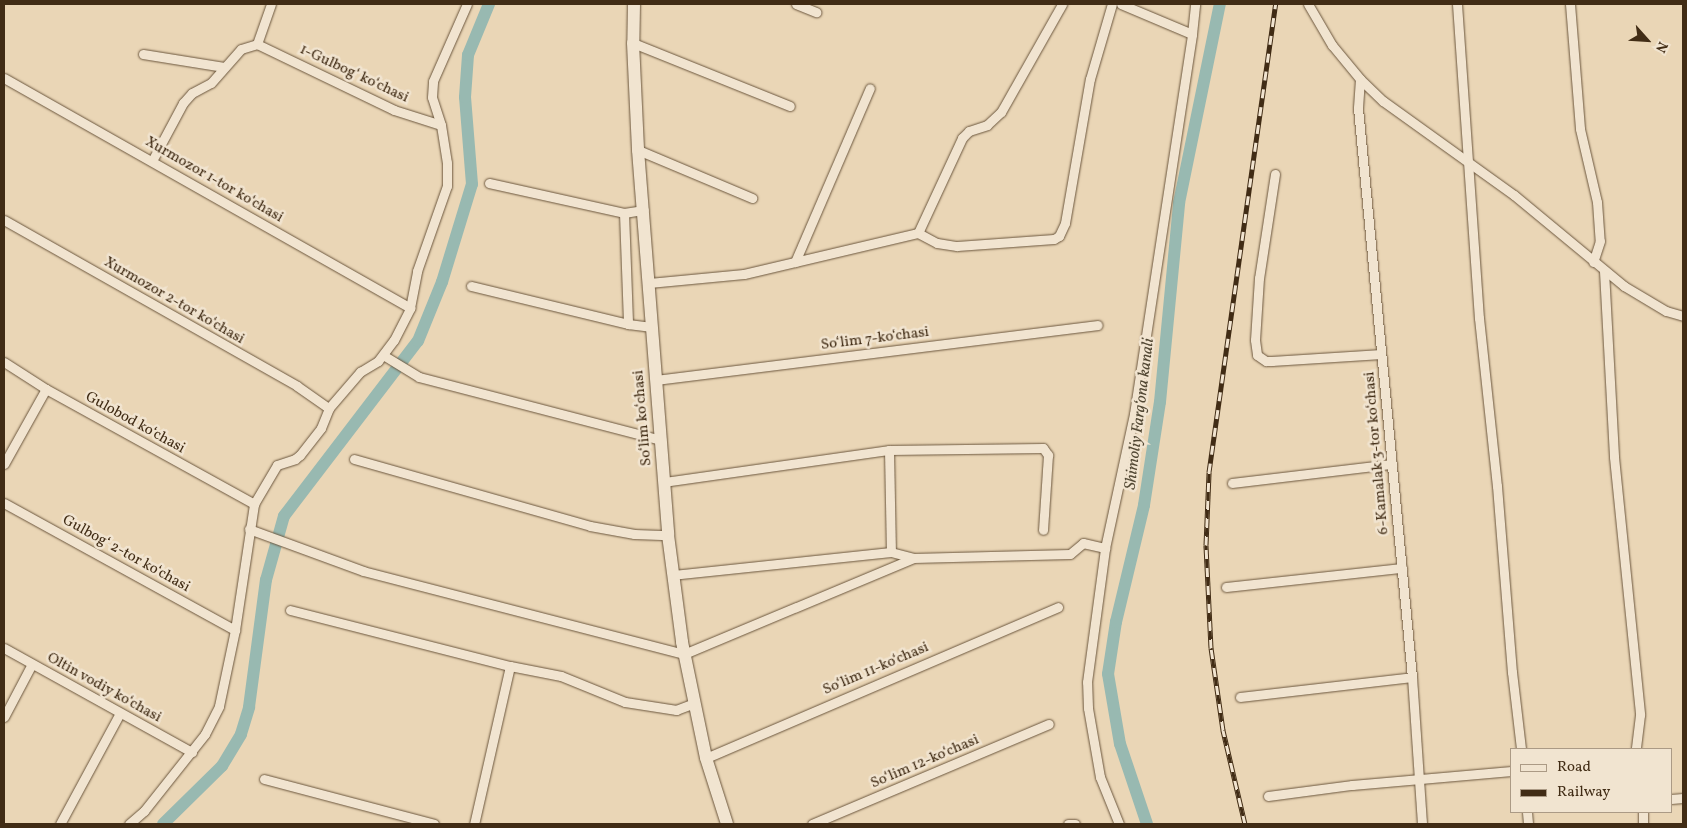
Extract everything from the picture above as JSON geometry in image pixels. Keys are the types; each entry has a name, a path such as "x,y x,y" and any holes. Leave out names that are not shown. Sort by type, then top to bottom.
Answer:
{"street":[{"path":"152,161 183,103 192,93 211,83 241,49 257,44 271,4"},
{"path":"129,824 144,811 192,752 205,734 219,706 235,630 252,531 254,504 277,465 295,459 300,455 321,428 329,408 360,372 385,356 410,308 417,271 447,186 447,163 441,125 432,96 433,81 467,4"},
{"name":"Soʻlim koʻchasi","path":"634,4 633,43 638,150 668,534 684,654 706,758 727,824"},
{"path":"796,4 816,12"},
{"path":"918,233 962,138 969,131 987,125 1001,112 1062,4"},
{"path":"649,283 744,274 918,233 937,243 957,246 1054,239 1061,235 1065,223 1090,79 1112,4"},
{"path":"1120,4 1192,34"},
{"path":"1119,824 1100,777 1088,708 1090,657 1105,548 1134,414 1195,4"},
{"path":"1308,4 1326,37 1360,79 1383,101 1514,195 1604,271 1632,291 1666,311 1683,316"},
{"path":"1457,4 1479,318 1497,486 1512,672 1521,748"},
{"path":"1570,4 1580,129 1597,202 1600,241 1593,262"},
{"path":"633,43 790,106"},
{"name":"1-Gulbogʻ koʻchasi","path":"257,44 394,110 441,125"},
{"path":"143,54 224,67"},
{"name":"Xurmozor 1-tor koʻchasi","path":"4,78 410,308"},
{"name":"6-Kamalak 3-tor koʻchasi","path":"1360,79 1358,108 1412,677 1422,824"},
{"path":"795,262 870,88"},
{"path":"638,150 752,198"},
{"path":"1275,174 1260,278 1255,340 1257,355 1266,361 1272,362 1381,354"},
{"path":"489,183 624,213 644,210"},
{"path":"624,213 628,324"},
{"name":"Xurmozor 2-tor koʻchasi","path":"4,220 297,386 329,408"},
{"path":"1604,271 1614,457 1640,716 1636,748"},
{"path":"471,286 628,324 652,327"},
{"name":"Soʻlim 7-koʻchasi","path":"656,380 1098,325"},
{"path":"385,356 419,377 661,440"},
{"name":"Gulobod koʻchasi","path":"4,362 46,389 254,504"},
{"path":"4,464 46,389"},
{"path":"664,482 889,450 1043,448 1048,455 1043,530"},
{"path":"889,450 891,552"},
{"path":"354,459 590,526 634,534 668,534"},
{"path":"1232,483 1392,464"},
{"name":"Gulbogʻ 2-tor koʻchasi","path":"4,502 235,630"},
{"path":"252,531 363,571 684,654 913,558"},
{"path":"673,575 891,552 913,558 1070,554 1083,543 1105,548"},
{"path":"1226,587 1402,568"},
{"name":"Soʻlim 11-koʻchasi","path":"706,758 1058,607"},
{"path":"290,610 510,666 561,676 625,702 676,710 694,703"},
{"name":"Oltin vodiy koʻchasi","path":"4,648 192,752"},
{"path":"4,717 32,664"},
{"path":"474,824 510,666"},
{"path":"1240,697 1412,677"},
{"path":"60,824 120,713"},
{"name":"Soʻlim 12-koʻchasi","path":"812,824 1049,724"},
{"path":"1268,796 1352,785 1510,771"},
{"path":"264,780 434,824"},
{"path":"1068,824 1074,824"}],"waterway":[{"path":"163,824 222,766 241,734 249,707 266,580 284,516 418,341 442,282 472,184 465,97 468,55 489,4"},
{"name":"Shimoliy Fargʻona kanali","path":"1147,824 1120,744 1108,674 1116,622 1144,505 1160,402 1179,203 1220,4"}],"railway":[{"path":"1245,824 1223,730 1211,648 1206,545 1209,472 1276,4"}]}
